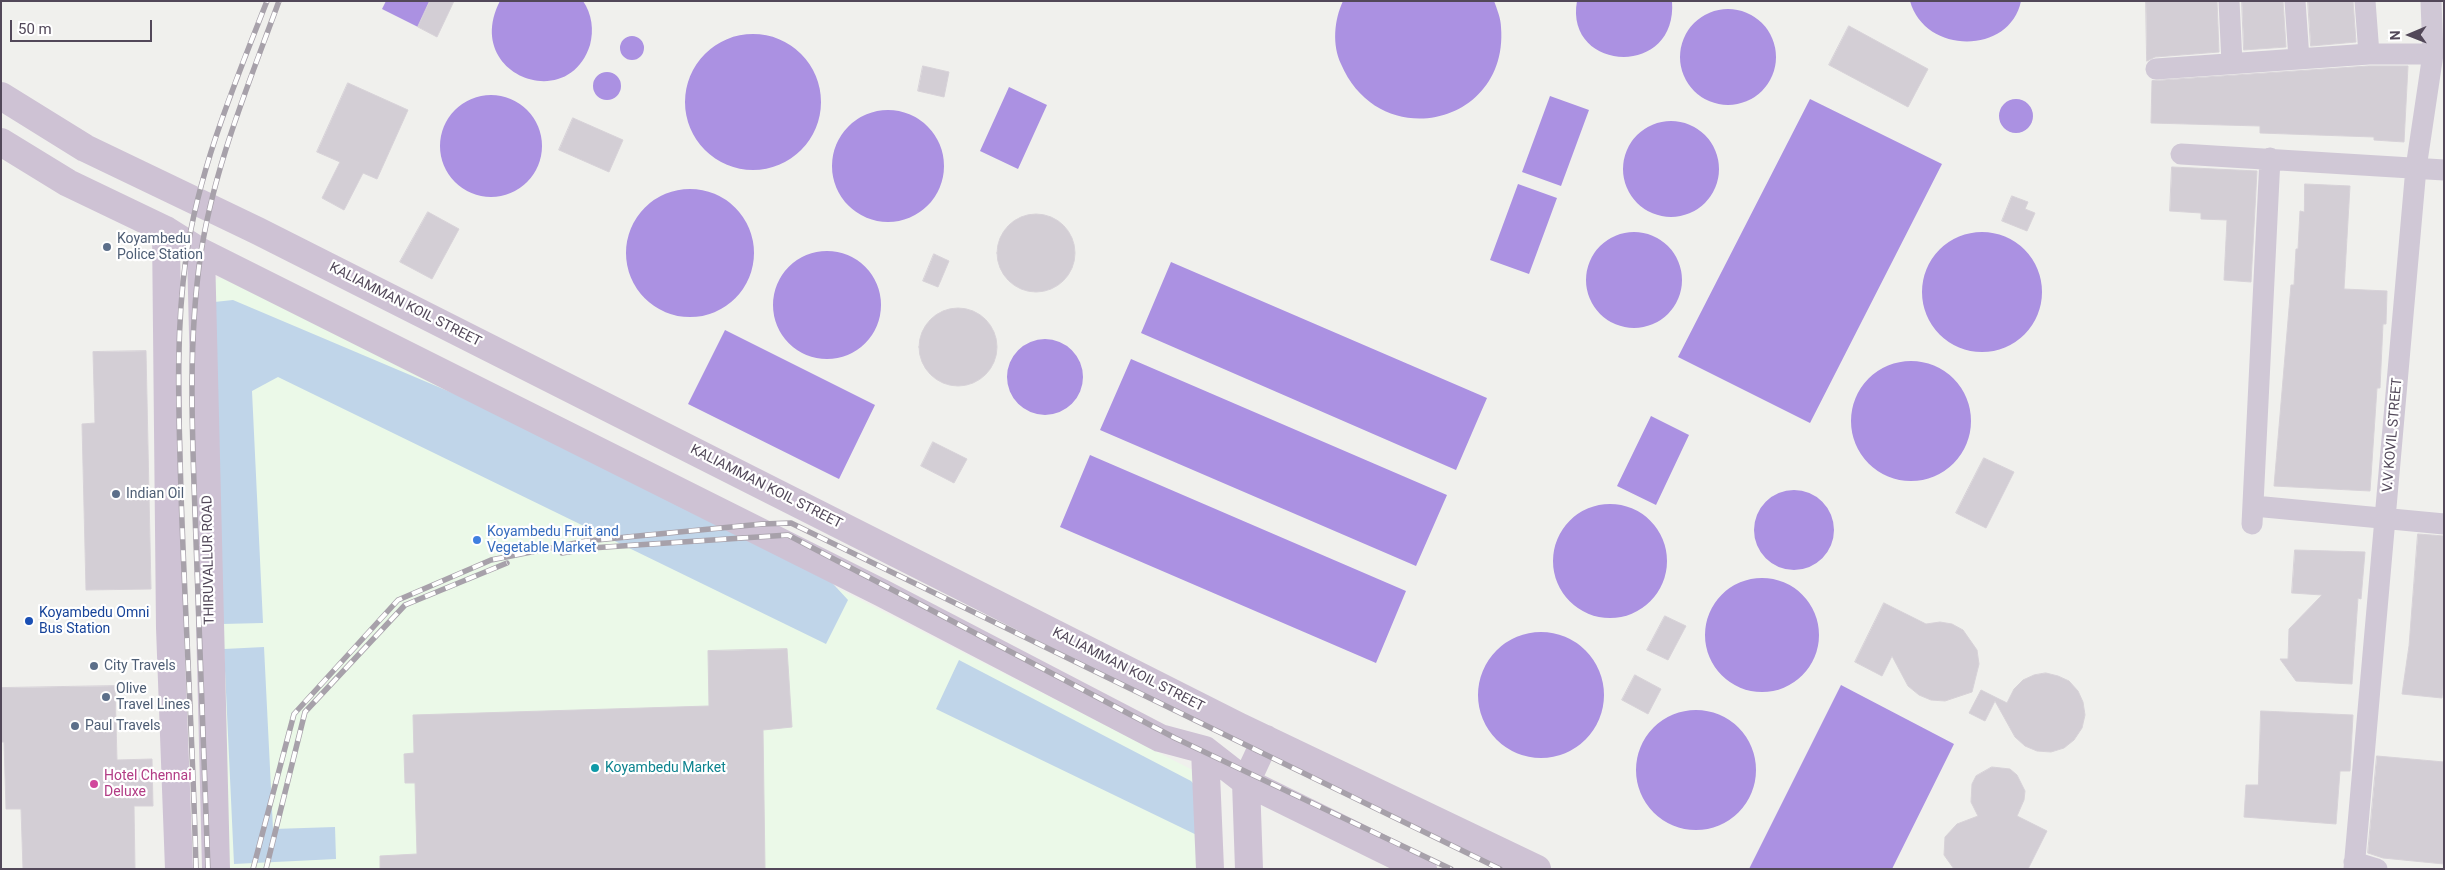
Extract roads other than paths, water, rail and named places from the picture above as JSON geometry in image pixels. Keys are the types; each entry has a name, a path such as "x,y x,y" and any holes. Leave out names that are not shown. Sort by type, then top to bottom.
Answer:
{"main road":[{"name":"KALIAMMAN KOIL STREET","path":"1,96 85,148 267,236 1238,726 1537,869"},
{"path":"1,142 68,184 166,230 201,252 874,588 1160,738 1205,750 1246,782 1424,869"},
{"path":"166,230 170,628 179,869"},
{"name":"THIRUVALLUR ROAD","path":"201,252 216,869"},
{"path":"1205,750 1238,726"},
{"path":"1249,869 1246,782 1266,739"},
{"path":"1205,750 1210,869"}],"street":[{"path":"2229,1 2232,63"},
{"path":"2295,1 2299,59"},
{"path":"2365,1 2370,54"},
{"name":"V.V KOVIL STREET","path":"2354,866 2416,168 2433,54 2431,1"},
{"path":"2156,69 2370,54 2433,54"},
{"path":"2181,154 2444,170"},
{"path":"2270,158 2253,515 2385,518 2444,524"},
{"path":"2354,866 2377,869"}],"railway":[{"path":"196,869 179,434 180,316 186,258 200,192 230,96 267,1"},
{"path":"208,869 193,435 193,330 200,259 213,193 233,128 279,1"},
{"path":"253,869 294,714 398,600 491,560 586,541 762,524 791,523 1500,869"},
{"path":"562,553 591,548 788,535 1175,738 1451,869"},
{"path":"266,869 305,712 405,605 507,563"}],"place":[{"name":"Koyambedu Police Station","path":"107,247"},
{"name":"Indian Oil","path":"116,494"},
{"name":"Koyambedu Fruit and Vegetable Market","path":"477,540"},
{"name":"Koyambedu Omni Bus Station","path":"29,621"},
{"name":"City Travels","path":"94,666"},
{"name":"Olive Travel Lines","path":"106,697"},
{"name":"Paul Travels","path":"75,726"},
{"name":"Koyambedu Market","path":"595,768"},
{"name":"Hotel Chennai Deluxe","path":"94,784"}]}
